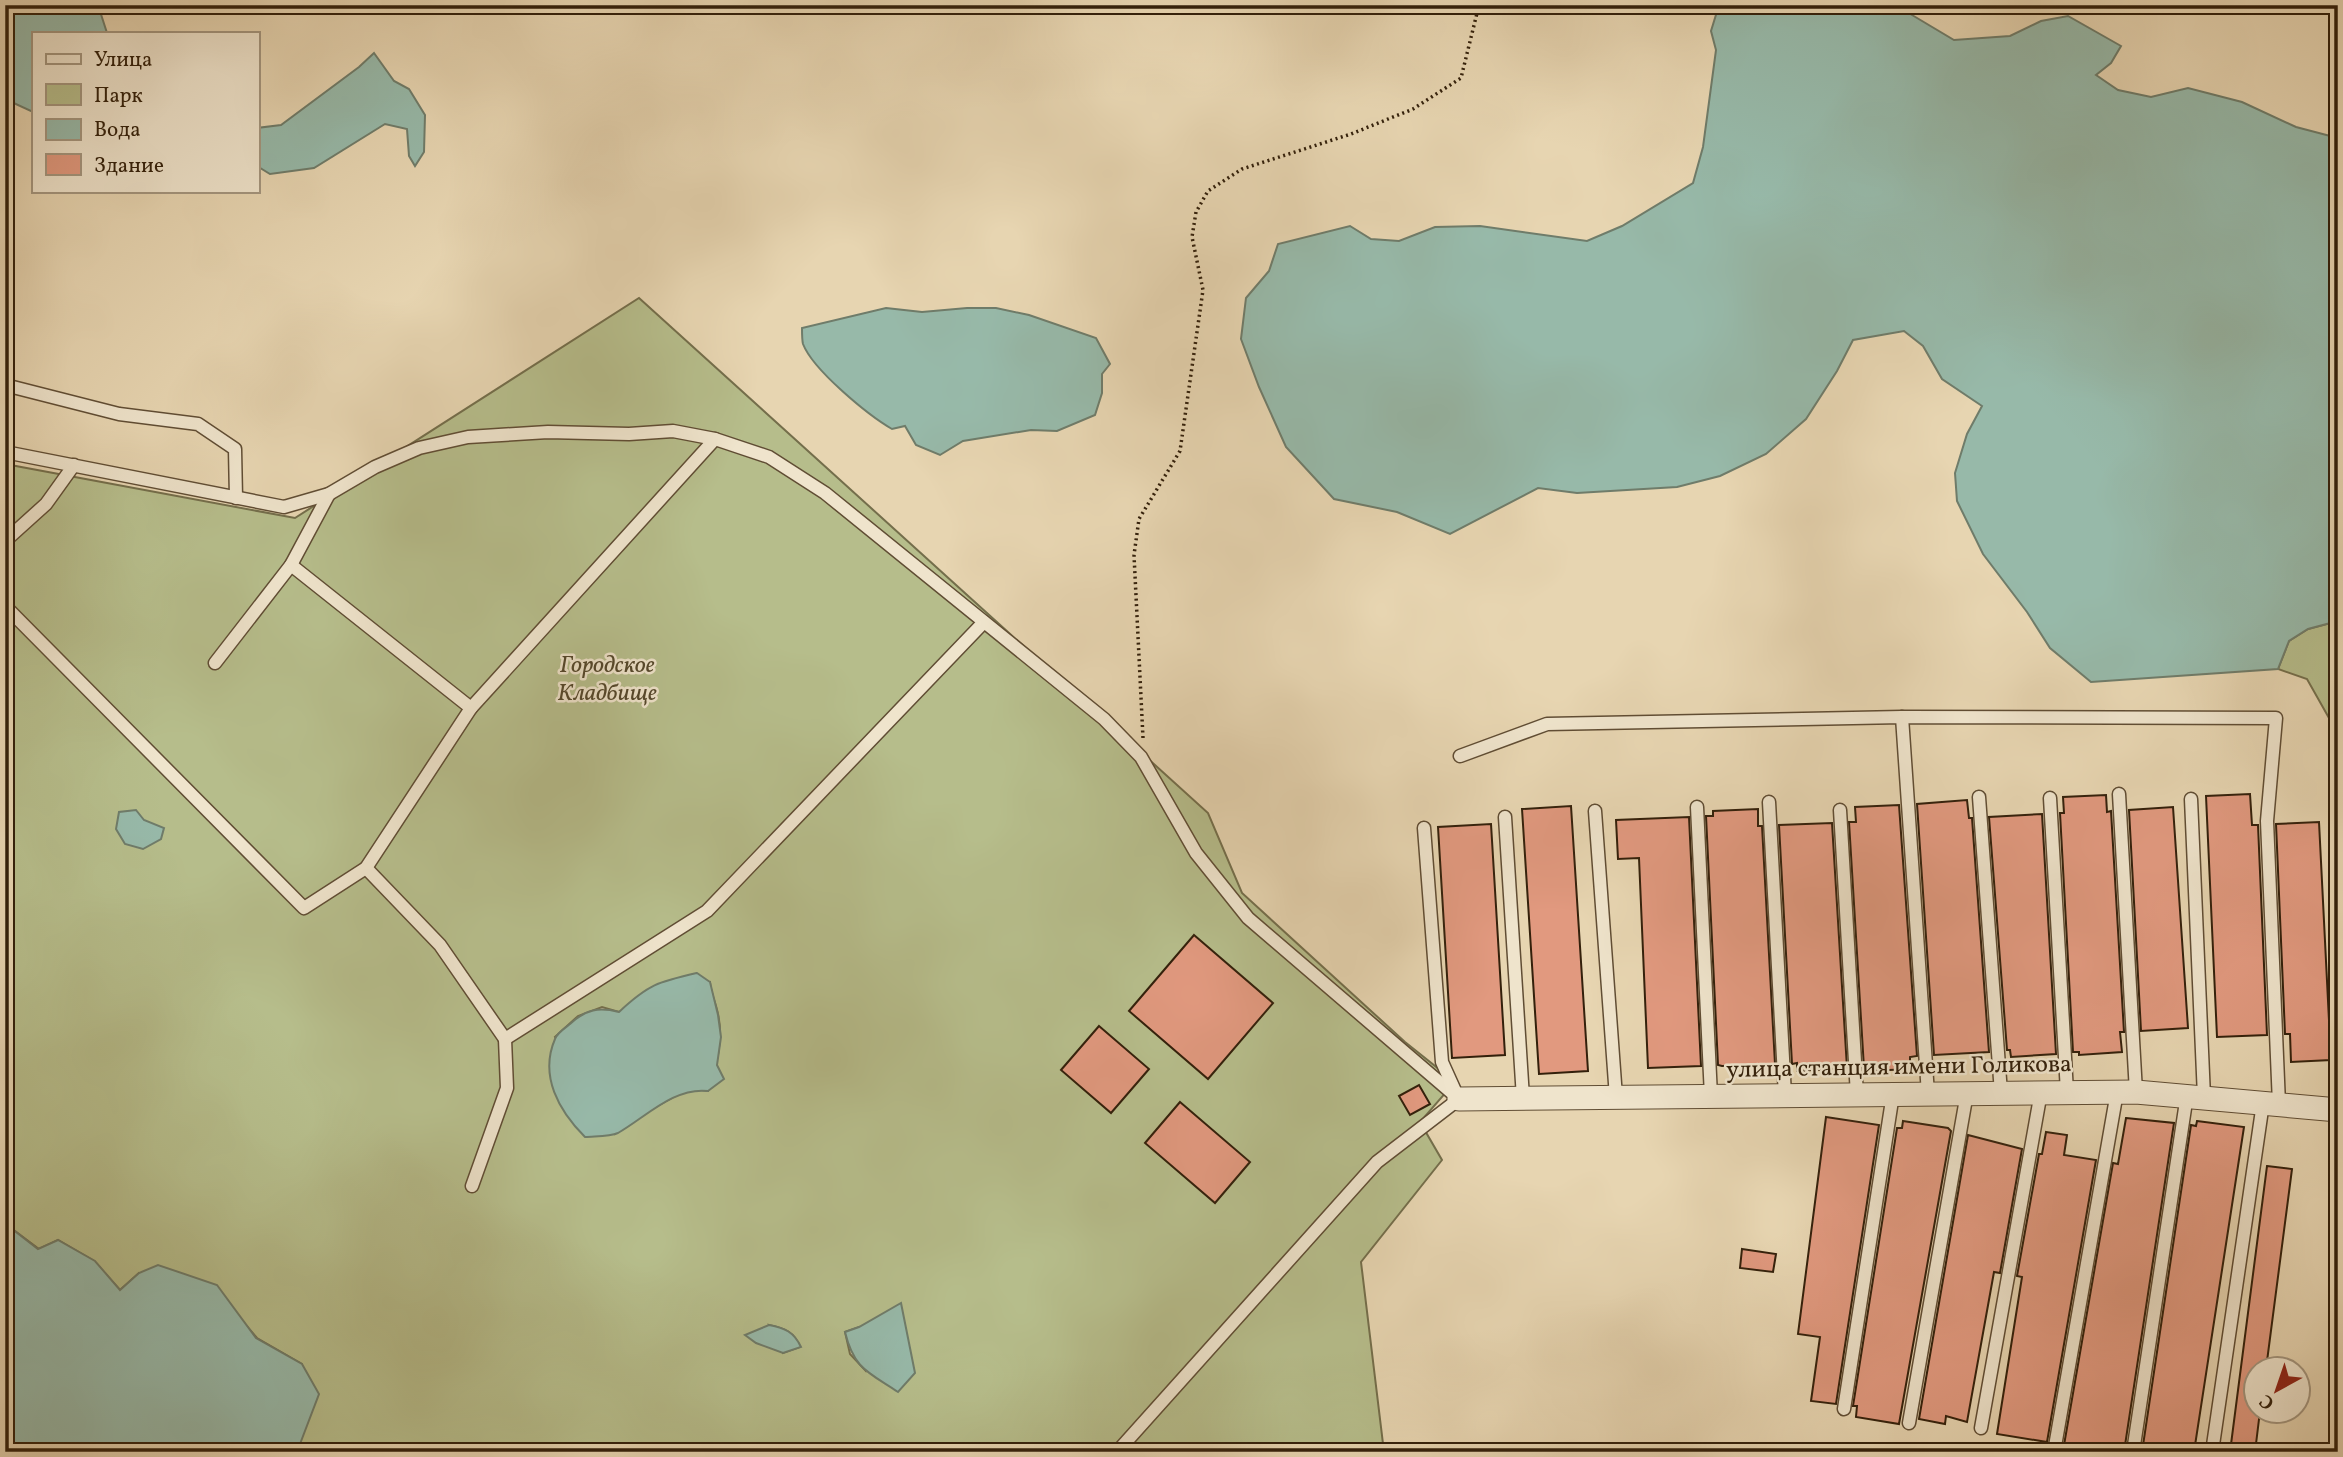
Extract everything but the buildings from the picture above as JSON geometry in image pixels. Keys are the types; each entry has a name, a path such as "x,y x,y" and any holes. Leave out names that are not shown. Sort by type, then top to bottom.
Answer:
{"street":[{"name":"улица станция имени Голикова","path":"1459,1099 2127,1092 2338,1110"}],"lane":[{"path":"5,385 119,414 198,424 235,449 236,498"},
{"path":"5,452 284,507 329,494 375,467 419,448 468,437 548,432 629,434 673,431 715,439 769,457 825,494 1104,719 1141,757 1196,853 1248,918 1459,1099"},
{"path":"5,606 304,908 366,868 471,708 715,439"},
{"path":"5,541 46,505 74,465"},
{"path":"215,663 291,565 329,494"},
{"path":"291,565 471,708"},
{"path":"505,1039 707,911 984,622"},
{"path":"1902,717 1928,1094"},
{"path":"1460,756 1547,724 1902,717 2276,718 2267,821 2271,1104 2213,1452"},
{"path":"2054,1452 2127,1092 2119,794"},
{"path":"1979,797 2001,1093"},
{"path":"2050,798 2067,1092"},
{"path":"2133,1452 2195,1096 2191,799"},
{"path":"1769,802 1785,1095"},
{"path":"1697,807 1711,1096"},
{"path":"1840,810 1857,1095"},
{"path":"1595,811 1616,1097"},
{"path":"1505,817 1523,1098"},
{"path":"1424,828 1442,1062 1459,1099"},
{"path":"366,868 440,945 505,1039 507,1088 472,1186"},
{"path":"1981,1428 2040,1092"},
{"path":"1909,1423 1967,1093"},
{"path":"1844,1409 1893,1094"},
{"path":"1117,1452 1377,1161 1459,1099"}],"path":[{"path":"1141,757 1143,721 1135,555 1139,519 1180,450 1203,290 1192,237 1196,212 1208,191 1242,169 1351,134 1413,109 1461,78 1479,5"}],"green space":[{"name":"Городское Кладбище","path":"639,298 1208,813 1242,893 1405,1042 1455,1082 1420,1122 1442,1160 1361,1262 1384,1452 291,1452 300,1444 302,1364 257,1338 238,1316 139,1273 120,1290 94,1261 58,1240 39,1249 11,1228 5,1214 5,464 295,518","holes":["710,982 720,1024 720,1044 708,1091 693,1089 681,1093 638,1117 615,1134 555,1037 578,1016 602,1007 619,1012","769,1325 788,1331 798,1342 800,1347 783,1353","859,1327 865,1370 850,1354 845,1332"]},
{"path":"2338,621 2338,734 2307,679 2278,669 2289,641 2308,629"}],"water":[{"path":"5,5 98,5 107,32 32,32 32,112 5,99"},
{"path":"1719,5 1906,5 1907,12 1954,40 2010,36 2041,21 2068,16 2121,46 2111,63 2096,75 2118,90 2151,97 2188,88 2242,102 2296,127 2338,138 2338,450 2330,458 2333,470 2338,472 2338,621 2308,629 2289,641 2278,669 2091,682 2050,648 2027,612 1983,554 1957,501 1955,473 1967,434 1982,406 1942,379 1923,346 1904,331 1853,340 1806,419 1766,454 1720,476 1677,487 1577,493 1538,488 1450,534 1397,512 1334,499 1286,447 1241,339 1246,298 1269,271 1278,244 1350,226 1371,239 1399,241 1435,227 1480,226 1587,241 1622,226 1693,183 1703,147 1716,50 1711,31"},
{"path":"374,53 394,81 409,89 425,115 424,152 415,166 409,156 407,129 385,124 314,168 270,174 259,167 259,128 281,125"},
{"path":"886,308 922,312 996,308 1029,315 1096,338 1110,364 1102,374 1102,393 1095,415 1057,431 1031,430 963,441 940,455 916,445 905,426 892,429 842,391 818,366 803,344 802,328"},
{"path":"136,810 144,820 164,828 161,839 143,849 125,844 116,829 119,812"},
{"path":"697,973 710,982 721,1037 717,1065 724,1079 708,1091 696,1091 672,1098 618,1133 585,1137 567,1116 554,1092 549,1066 556,1037 587,1012 619,1012 638,995 655,985"},
{"path":"5,1214 11,1228 38,1249 58,1240 95,1261 120,1290 139,1273 158,1265 217,1285 256,1338 302,1364 319,1394 300,1444 291,1452 5,1452"},
{"path":"901,1303 915,1373 898,1392 870,1374 858,1362 845,1332"},
{"path":"769,1325 788,1331 801,1347 783,1353 756,1343 745,1335"}]}
